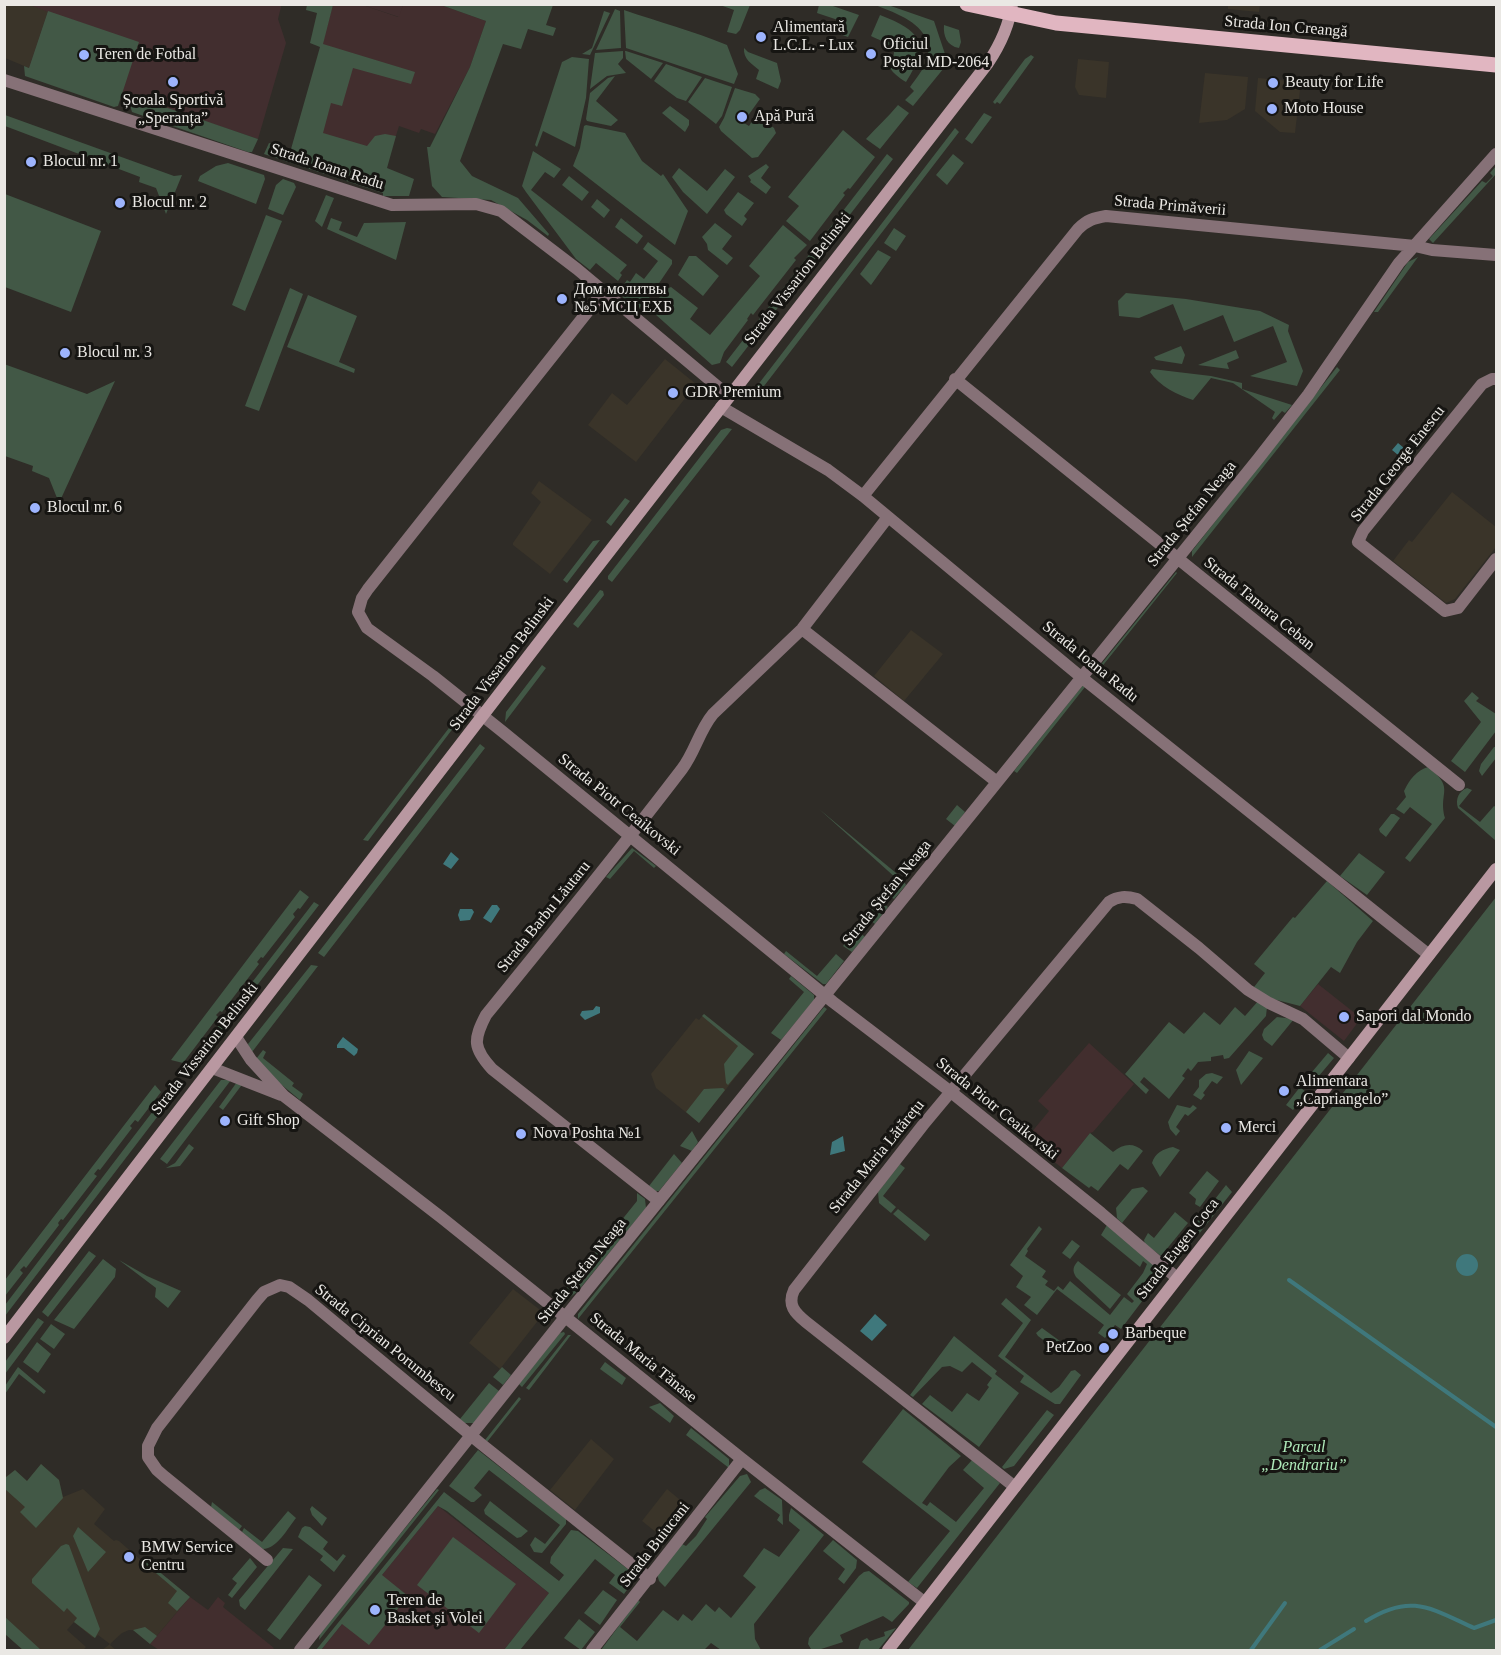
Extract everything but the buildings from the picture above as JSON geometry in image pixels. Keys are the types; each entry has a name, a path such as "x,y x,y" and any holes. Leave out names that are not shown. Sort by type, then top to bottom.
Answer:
{"main road":[{"name":"Strada Ion Creangă","path":"967,4 1011,10 1078,26 1497,65"},
{"name":"Strada Vissarion Belinski","path":"4,1338 988,63 1003,37 1011,10"},
{"name":"Strada Eugen Coca","path":"888,1650 1497,868"}],"street":[{"name":"Strada Ioana Radu","path":"4,80 392,205 476,204 490,207 515,219 729,396"},
{"name":"Strada Ștefan Neaga","path":"300,1650 1308,395 1400,263 1497,154"},
{"name":"Strada Primăverii","path":"863,496 955,379 1085,221 1106,216 1497,255"},
{"name":"Strada Piotr Ceaikovski","path":"604,291 375,580 359,605 358,612 367,628 483,716 826,996 951,1092 1101,1213 1177,1278"},
{"name":"Strada Tamara Ceban","path":"955,379 1459,784"},
{"name":"Strada George Enescu","path":"1497,379 1482,384 1362,531 1358,542 1444,612 1458,608 1497,559"},
{"name":"Strada Ioana Radu","path":"721,407 828,470 863,496 1082,677 1429,955"},
{"name":"Strada Barbu Lăutaru","path":"659,1202 506,1081 481,1057 476,1047 477,1035 486,1015 631,836 686,764 703,727 713,714 802,629 888,517"},
{"path":"802,629 997,782"},
{"name":"Strada Maria Lătărețu","path":"1015,1486 793,1310 791,1296 799,1283 864,1198 1109,902 1122,897 1137,899 1248,990 1303,1019 1349,1058"},
{"name":"Strada Maria Tănase","path":"236,1037 251,1060 284,1096 566,1316 742,1459 924,1602"},
{"name":"Strada Maria Tănase","path":"212,1068 248,1080 284,1096"},
{"name":"Strada Ciprian Porumbescu","path":"267,1560 165,1477 147,1457 148,1446 157,1428 264,1292 280,1285 299,1293 650,1579"},
{"name":"Strada Buiucani","path":"592,1650 742,1459"}],"shaded area":[{"name":"Școala Sportivă „Speranța”","path":"280,4 278,19 286,43 258,139 133,97 131,103 29,68 48,12 30,5"},
{"path":"403,4 399,17 363,5"},
{"path":"1228,4 1260,5 1259,12 1228,9"},
{"path":"4,5 30,5 48,11 29,68 5,58"},
{"path":"333,5 363,5 398,17 403,5 441,5 486,21 470,67 435,134 421,129 419,133 399,126 386,168 295,136"},
{"path":"1078,59 1109,62 1106,98 1079,95 1075,87"},
{"path":"1205,73 1248,77 1245,109 1227,120 1199,123"},
{"path":"1258,78 1301,82 1295,133 1280,132 1255,111"},
{"path":"665,359 696,384 636,462 588,425 612,393 627,405"},
{"path":"539,481 592,520 550,574 513,545 541,502 531,493"},
{"path":"1452,492 1496,527 1496,547 1455,599 1446,603 1393,561 1409,540 1412,542"},
{"path":"911,630 943,654 904,701 874,676"},
{"path":"1318,984 1361,1018 1344,1041 1300,1006"},
{"path":"704,1014 754,1054 699,1123 656,1088 651,1074 696,1018 699,1020"},
{"path":"1089,1043 1134,1084 1062,1168 1026,1139 1049,1111 1038,1101"},
{"path":"513,1289 544,1313 500,1369 469,1343"},
{"path":"591,1439 614,1459 575,1510 550,1490"},
{"path":"41,1464 59,1480 63,1497 83,1489 105,1509 94,1524 114,1541 119,1541 143,1562 145,1560 190,1597 150,1644 133,1630 129,1630 111,1643 110,1645 116,1650 102,1650 110,1644 98,1635 95,1638 92,1637 74,1622 67,1630 86,1647 83,1650 23,1650 5,1634 4,1478 15,1470 27,1481"},
{"path":"667,1489 691,1509 667,1541 642,1521"},
{"path":"438,1506 549,1593 504,1650 321,1650"},
{"path":"190,1597 208,1610 218,1597 225,1603 223,1607 274,1648 272,1650 159,1650 150,1644"}],"green space":[{"path":"307,5 333,5 323,44 415,72 411,84 353,68 342,106 331,103 323,133 367,146 375,136 385,134 396,136 387,168 414,179 409,196 383,196 383,193 264,154 269,143 291,149 320,47 310,43 317,13 306,10"},
{"path":"441,5 553,5 546,25 556,28 553,36 528,29 521,49 503,44 460,161 472,176 518,198 549,234 548,236 527,220 491,200 442,197 432,186 427,147 430,147 470,67 486,21"},
{"path":"720,5 750,5 740,30 736,34 727,32 734,10"},
{"path":"819,5 830,5 859,15 848,37 834,32 838,20 817,13"},
{"path":"875,5 888,5 934,21 948,63 913,106 905,100 914,91 910,87 926,63 929,51 927,40 914,24"},
{"path":"615,9 620,11 621,48 596,50"},
{"path":"624,10 727,45 738,74 734,84 626,48"},
{"name":"Teren de Fotbal","path":"48,11 139,42 118,106 114,107 25,76 24,66 29,68"},
{"path":"604,11 610,13 590,55 582,54 592,48"},
{"path":"880,15 905,27 918,40 920,48 918,57 906,82 890,66 894,52 892,48 871,36"},
{"path":"944,25 959,30 961,42 959,48 951,45 947,40"},
{"path":"744,48 748,52 777,63 781,81 778,89 756,79 759,70 746,58"},
{"path":"623,51 623,58 618,64 626,73 607,76 590,89 595,53"},
{"path":"625,51 663,63 651,79 626,59"},
{"path":"1031,55 1034,57 1000,104 997,102 995,104 993,102 1025,59"},
{"path":"572,57 589,59 586,98 575,147 543,131 537,147 535,145 562,62"},
{"path":"666,64 702,77 686,101 677,98 654,81"},
{"path":"615,76 596,101 618,120 611,126 587,121 590,93 608,78"},
{"path":"705,78 732,87 722,116 716,124 688,102"},
{"path":"735,88 755,94 760,99 747,117 739,114 737,116 739,120 749,126 756,115 774,128 776,133 758,157 752,158 719,127"},
{"path":"133,96 258,139 252,152 248,152 132,112 129,102 131,103"},
{"path":"898,105 909,113 880,149 866,139"},
{"path":"670,106 689,120 685,132 662,113"},
{"path":"984,113 992,117 972,144 965,139"},
{"path":"5,115 174,176 182,175 166,214 156,188 139,182 140,177 5,126"},
{"path":"586,125 625,133 642,161 661,176 663,174 688,211 675,245 573,166"},
{"path":"955,128 959,132 761,390 757,386"},
{"path":"843,130 875,157 850,189 848,188 843,193 845,195 810,241 786,221 799,206 788,197"},
{"path":"533,151 561,169 554,178 545,172 531,190 627,265 620,273 622,275 618,281 596,263 590,270 576,259 522,186"},
{"path":"887,154 893,159 732,367 726,362"},
{"path":"953,154 964,163 947,185 936,175"},
{"path":"228,163 264,175 265,179 256,204 198,181 200,176 216,166"},
{"path":"766,164 769,167 761,178 771,187 766,194 750,182 748,176"},
{"path":"1496,166 1496,174 1433,243 1429,239 1482,181 1486,183 1493,176 1490,173"},
{"path":"679,168 707,191 725,169 735,177 707,214 683,192 672,177"},
{"path":"569,176 589,192 582,201 562,185"},
{"path":"283,179 294,183 296,187 283,215 268,209 276,185"},
{"path":"738,192 754,203 744,216 747,219 742,226 724,210"},
{"path":"5,194 101,231 71,312 5,287"},
{"path":"326,195 334,198 322,227 315,221"},
{"path":"597,199 610,210 604,218 591,207"},
{"path":"266,215 282,221 245,311 232,305"},
{"path":"331,218 342,222 339,230 357,237 364,223 406,222 396,260 327,229"},
{"path":"621,218 643,236 637,244 615,227"},
{"path":"715,223 732,236 722,249 733,258 727,265 708,250 702,237"},
{"path":"783,225 807,245 794,258 796,260 753,315 751,313 724,352 720,363 712,365 655,314 659,298 671,287 698,308 690,319 710,335 760,276 749,266"},
{"path":"894,228 906,236 896,251 884,243"},
{"path":"648,242 672,260 672,264 647,301 639,308 635,308 618,293 627,280 630,282 636,273 644,279 658,261 643,249"},
{"path":"878,250 891,257 871,285 860,274"},
{"path":"689,256 696,256 719,276 703,296 678,275"},
{"path":"1418,257 1378,312 1374,312 1408,262"},
{"path":"290,288 303,294 259,411 245,406"},
{"path":"1126,293 1186,299 1260,311 1289,325 1288,331 1303,371 1297,386 1250,376 1287,362 1273,326 1234,342 1223,315 1184,331 1173,304 1139,318 1119,316 1118,301"},
{"path":"308,295 357,316 339,362 355,369 354,373 287,347"},
{"path":"1181,346 1185,355 1182,364 1156,360 1154,357"},
{"path":"1236,350 1239,358 1227,363 1229,369 1198,365"},
{"path":"4,364 87,394 115,381 59,503 49,478 32,471 33,466 5,456"},
{"path":"1337,367 1340,370 1192,557 1192,551"},
{"path":"1152,369 1211,376 1242,383 1242,389 1292,405 1274,420 1272,418 1275,412 1233,383 1211,378 1193,400 1164,386 1150,372"},
{"path":"732,429 612,582 608,579 608,576 721,430"},
{"path":"625,498 630,501 611,526 606,522"},
{"path":"600,540 567,583 563,580 593,541"},
{"path":"1176,572 1096,674 1094,673"},
{"path":"600,590 604,595 578,628 573,624"},
{"path":"542,665 546,668 505,722 506,712"},
{"path":"1083,685 1085,687 1017,773 1014,771"},
{"path":"1472,692 1479,698 1476,701 1496,714 1496,731 1465,772 1451,761 1481,722 1464,701"},
{"path":"462,711 463,715 368,841 363,840"},
{"path":"480,744 485,748 324,957 318,953"},
{"path":"1496,747 1496,758 1482,776 1479,771 1481,764"},
{"path":"1428,767 1444,786 1445,818 1410,862 1405,858 1432,824 1410,807 1404,814 1396,809 1406,797 1404,791 1411,779 1420,770"},
{"path":"1467,788 1472,790 1459,806 1480,822 1494,806 1496,807 1496,841 1458,808 1458,796"},
{"path":"957,805 965,812 955,826 946,819"},
{"path":"819,809 902,878 906,885 894,899 886,893 897,879"},
{"path":"1391,814 1400,818 1386,837 1379,829"},
{"path":"632,848 656,866 654,868 634,851 610,879 606,877"},
{"path":"1359,853 1385,872 1367,895 1340,876"},
{"path":"1327,881 1373,921 1357,942 1340,973 1331,967 1300,1006 1269,998 1254,987 1265,973 1254,964"},
{"path":"300,890 309,897 293,914 295,917 263,958 261,957 257,962 259,964 222,1012 216,1015 218,1017 183,1063 171,1060"},
{"name":"Parcul „Dendrariu”","path":"1496,897 1496,1650 908,1650"},
{"path":"880,901 888,907 875,924 866,917"},
{"path":"314,902 319,905 198,1062 189,1064"},
{"path":"856,929 865,937 852,952 843,946"},
{"path":"786,951 817,976 836,954 844,961 826,984 823,984 784,954"},
{"path":"311,965 318,966 252,1052 249,1050 248,1044"},
{"path":"791,976 814,995 814,1000 781,1040 771,1033 804,992 789,979"},
{"path":"1259,1000 1267,1007 1266,1016 1229,1058 1224,1059 1223,1055 1211,1057 1211,1061 1198,1062 1191,1071 1188,1068 1182,1076 1185,1078 1169,1099 1144,1077 1140,1082 1149,1090 1146,1094 1125,1074 1169,1022 1184,1034 1204,1012 1220,1025 1235,1007 1245,1016"},
{"path":"824,1007 827,1009 578,1319 578,1314"},
{"path":"704,1014 754,1054 728,1085 724,1064 738,1046 702,1016"},
{"path":"1277,1017 1294,1019 1272,1046 1264,1040 1262,1035 1264,1029"},
{"path":"263,1050 266,1052 263,1058 294,1083 292,1086 303,1094 300,1100 265,1071 256,1059"},
{"path":"1249,1051 1263,1058 1241,1085 1236,1070"},
{"path":"1328,1053 1334,1058 1318,1077 1312,1072"},
{"path":"1212,1073 1223,1077 1217,1084 1212,1081 1201,1100 1193,1095 1199,1087 1199,1080 1206,1074"},
{"path":"221,1080 231,1080 167,1164 160,1159"},
{"path":"237,1082 244,1082 223,1110 219,1107"},
{"path":"155,1085 161,1092 138,1122 135,1120 130,1126 132,1128 100,1170 98,1169 94,1174 97,1176 63,1220 61,1219 59,1225 26,1268 24,1266 20,1270 23,1273 5,1296 5,1280"},
{"path":"1300,1087 1307,1093 1293,1110 1286,1105"},
{"path":"723,1088 725,1090 699,1123 686,1112 704,1089"},
{"path":"163,1098 161,1112 5,1316 5,1305"},
{"path":"1177,1105 1190,1108 1193,1105 1197,1108 1188,1116 1185,1114 1176,1127 1180,1131 1176,1136 1168,1122"},
{"path":"692,1131 698,1142 692,1151 680,1146"},
{"path":"1090,1133 1113,1152 1128,1145 1136,1146 1143,1151 1128,1170 1120,1164 1098,1191 1091,1186 1089,1188 1062,1168"},
{"path":"189,1144 194,1148 180,1166 166,1168 175,1163"},
{"path":"1173,1147 1180,1150 1160,1177 1152,1163 1153,1160 1160,1152"},
{"path":"674,1154 682,1163 659,1191 655,1191 649,1186"},
{"path":"900,1164 905,1168 883,1196 896,1207 891,1213 879,1203 878,1192"},
{"path":"1207,1171 1219,1181 1200,1207 1195,1204 1196,1199 1189,1193"},
{"path":"1226,1185 1232,1192 1173,1267 1166,1262"},
{"path":"1143,1187 1148,1191 1122,1223 1117,1218 1116,1208 1132,1189"},
{"path":"637,1193 645,1199 646,1208 578,1291 564,1302 559,1298 637,1201"},
{"path":"898,1209 930,1235 925,1241 893,1214"},
{"path":"1175,1212 1188,1223 1161,1256 1145,1244 1144,1240 1148,1233 1154,1238"},
{"path":"1107,1225 1159,1268 1162,1275 1121,1329 1115,1325 1105,1338 1098,1333 1104,1325 1057,1289 1037,1315 1024,1305 1031,1297 1016,1287 1023,1276 1010,1265 1039,1226 1042,1229 1027,1249 1025,1256 1046,1271 1042,1277 1048,1281 1045,1285 1054,1291 1058,1286 1063,1290 1070,1281 1110,1315 1124,1297 1132,1303 1134,1301 1127,1294 1147,1264 1143,1261 1140,1267 1101,1235"},
{"path":"1072,1240 1080,1246 1070,1259 1062,1253"},
{"path":"89,1251 96,1256 48,1317 42,1312"},
{"path":"103,1259 116,1269 115,1277 74,1329 54,1320"},
{"path":"119,1260 181,1291 168,1308 155,1297 156,1288"},
{"path":"1078,1261 1121,1295 1110,1309 1076,1277 1074,1269"},
{"path":"1006,1298 1031,1320 1005,1357 1051,1393 1059,1387 1071,1371 1075,1370 1081,1375 1060,1404 1055,1404 1020,1382 1024,1376 998,1356 1023,1323 1001,1304"},
{"path":"38,1318 44,1322 5,1374 5,1362"},
{"path":"51,1324 65,1334 54,1349 40,1339"},
{"path":"1042,1328 1064,1344 1059,1352 1038,1336 1036,1333"},
{"path":"560,1333 565,1334 522,1387 519,1384"},
{"path":"568,1335 571,1335 529,1390 526,1388"},
{"path":"954,1336 997,1371 995,1374 1019,1393 979,1447 922,1404 930,1395 952,1412 967,1393 979,1401 989,1387 987,1385 992,1378 972,1362 962,1372 950,1366 942,1367 913,1397 910,1395"},
{"path":"37,1342 51,1354 38,1373 23,1362"},
{"path":"605,1362 626,1378 622,1385 600,1369"},
{"path":"18,1367 46,1391 44,1394 19,1374 5,1394 5,1386"},
{"path":"502,1367 511,1375 503,1385 493,1377"},
{"path":"489,1383 499,1391 474,1423 464,1423 460,1419"},
{"path":"519,1397 521,1399 487,1442 485,1440"},
{"path":"660,1403 674,1416 670,1423 649,1407"},
{"path":"903,1409 961,1456 949,1467 922,1503 927,1506 930,1502 956,1522 984,1488 963,1470 972,1460 1000,1483 917,1588 908,1582 950,1531 862,1462"},
{"path":"1047,1410 1054,1415 1014,1466 1004,1469 1002,1467"},
{"path":"691,1428 729,1459 729,1468 686,1435"},
{"path":"478,1450 566,1519 566,1524 542,1553 534,1552 530,1545 535,1537 545,1544 560,1525 489,1470 474,1488 482,1495 474,1502 449,1486"},
{"path":"41,1464 59,1480 63,1498 36,1528 20,1512 25,1507 5,1489 5,1478 15,1470 27,1481"},
{"path":"747,1474 751,1482 665,1587 659,1581 657,1574 682,1544 686,1546 696,1536 707,1519 705,1517 740,1476"},
{"path":"765,1488 782,1500 783,1525 777,1520 780,1515 754,1496"},
{"path":"437,1489 439,1490 319,1640 320,1632"},
{"path":"444,1492 559,1581 564,1575 550,1563 551,1557 571,1530 578,1531 633,1573 634,1580 624,1594 609,1583 615,1575 595,1559 520,1650 504,1650 549,1593 438,1506 382,1575 408,1596 369,1645 342,1624 321,1650 316,1650"},
{"path":"490,1501 528,1531 517,1538 485,1514 484,1510"},
{"path":"212,1502 242,1526 239,1530 211,1507"},
{"path":"312,1506 327,1518 322,1526 312,1515 310,1509"},
{"path":"791,1508 824,1535 754,1624 755,1639 761,1650 721,1650 711,1643 704,1650 601,1650 638,1600 640,1602 620,1627 637,1641 663,1610 678,1621 683,1614 692,1621 706,1604 715,1612 719,1607 731,1618 756,1587 743,1576 764,1548 779,1557 800,1530 789,1521"},
{"path":"288,1511 296,1518 273,1546 263,1549 242,1532 244,1528 262,1542"},
{"path":"305,1526 310,1527 328,1542 323,1549 337,1561 343,1554 346,1556 334,1572 320,1560 323,1556 298,1537"},
{"path":"78,1527 106,1552 88,1572 73,1536"},
{"path":"453,1537 516,1584 479,1633 417,1585"},
{"path":"833,1540 857,1560 856,1568 844,1584 838,1579 845,1569 823,1551"},
{"path":"69,1545 100,1629 95,1638 74,1622 77,1618 67,1608 64,1612 32,1583 32,1579 61,1546"},
{"path":"283,1548 293,1549 245,1610 240,1606 239,1600"},
{"path":"250,1558 257,1567 232,1598 228,1595 237,1583 232,1579"},
{"path":"145,1560 190,1597 177,1611 168,1603 177,1591 143,1562"},
{"path":"869,1571 909,1604 892,1622 883,1616 840,1635 843,1642 818,1650 811,1649 808,1644 809,1638 859,1576"},
{"path":"309,1575 322,1585 280,1640 267,1630"},
{"path":"603,1590 617,1600 600,1625 584,1613"},
{"path":"5,1617 41,1650 23,1650 5,1634"},
{"path":"579,1619 595,1632 581,1650 564,1638"},
{"path":"145,1627 157,1636 150,1644 133,1630"},
{"path":"896,1628 878,1650 858,1650 861,1641 867,1638 870,1641 885,1636 884,1632"}],"water":[{"path":"1398,443 1410,453 1404,460 1392,450"},
{"path":"451,852 459,859 451,869 443,864"},
{"path":"492,905 497,905 500,909 491,923 483,918"},
{"path":"460,909 472,909 474,912 470,920 460,921 458,915"},
{"path":"596,1006 600,1007 600,1013 585,1020 580,1015 582,1011 593,1010"},
{"path":"343,1037 358,1049 354,1056 344,1048 337,1048"},
{"path":"843,1136 845,1151 830,1155 832,1142"},
{"path":"1467,1254 1477,1261 1478,1265 1471,1275 1467,1276 1457,1269 1456,1265 1463,1255"},
{"path":"875,1314 887,1325 872,1341 860,1331"}],"waterway":[{"path":"1289,1280 1496,1427"},
{"path":"1251,1650 1285,1603"},
{"path":"1366,1621 1382,1612 1408,1606 1420,1606 1474,1628 1496,1620"},
{"path":"1320,1650 1354,1629"}],"place":[{"name":"Alimentară L.C.L. - Lux","path":"761,37"},
{"name":"Oficiul Poștal MD-2064","path":"871,54"},
{"name":"Teren de Fotbal","path":"84,55"},
{"name":"Școala Sportivă „Speranța”","path":"173,82"},
{"name":"Beauty for Life","path":"1273,83"},
{"name":"Moto House","path":"1272,109"},
{"name":"Apă Pură","path":"742,117"},
{"name":"Blocul nr. 1","path":"31,162"},
{"name":"Blocul nr. 2","path":"120,203"},
{"name":"Дом молитвы №5 МСЦ ЕХБ","path":"562,299"},
{"name":"Blocul nr. 3","path":"65,353"},
{"name":"GDR Premium","path":"673,393"},
{"name":"Blocul nr. 6","path":"35,508"},
{"name":"Sapori dal Mondo","path":"1344,1017"},
{"name":"Alimentara „Capriangelo”","path":"1284,1091"},
{"name":"Gift Shop","path":"225,1121"},
{"name":"Merci","path":"1226,1128"},
{"name":"Nova Poshta №1","path":"521,1134"},
{"name":"Barbeque","path":"1113,1334"},
{"name":"PetZoo","path":"1104,1348"},
{"name":"BMW Service Centru","path":"129,1557"},
{"name":"Teren de Basket și Volei","path":"375,1610"}]}
